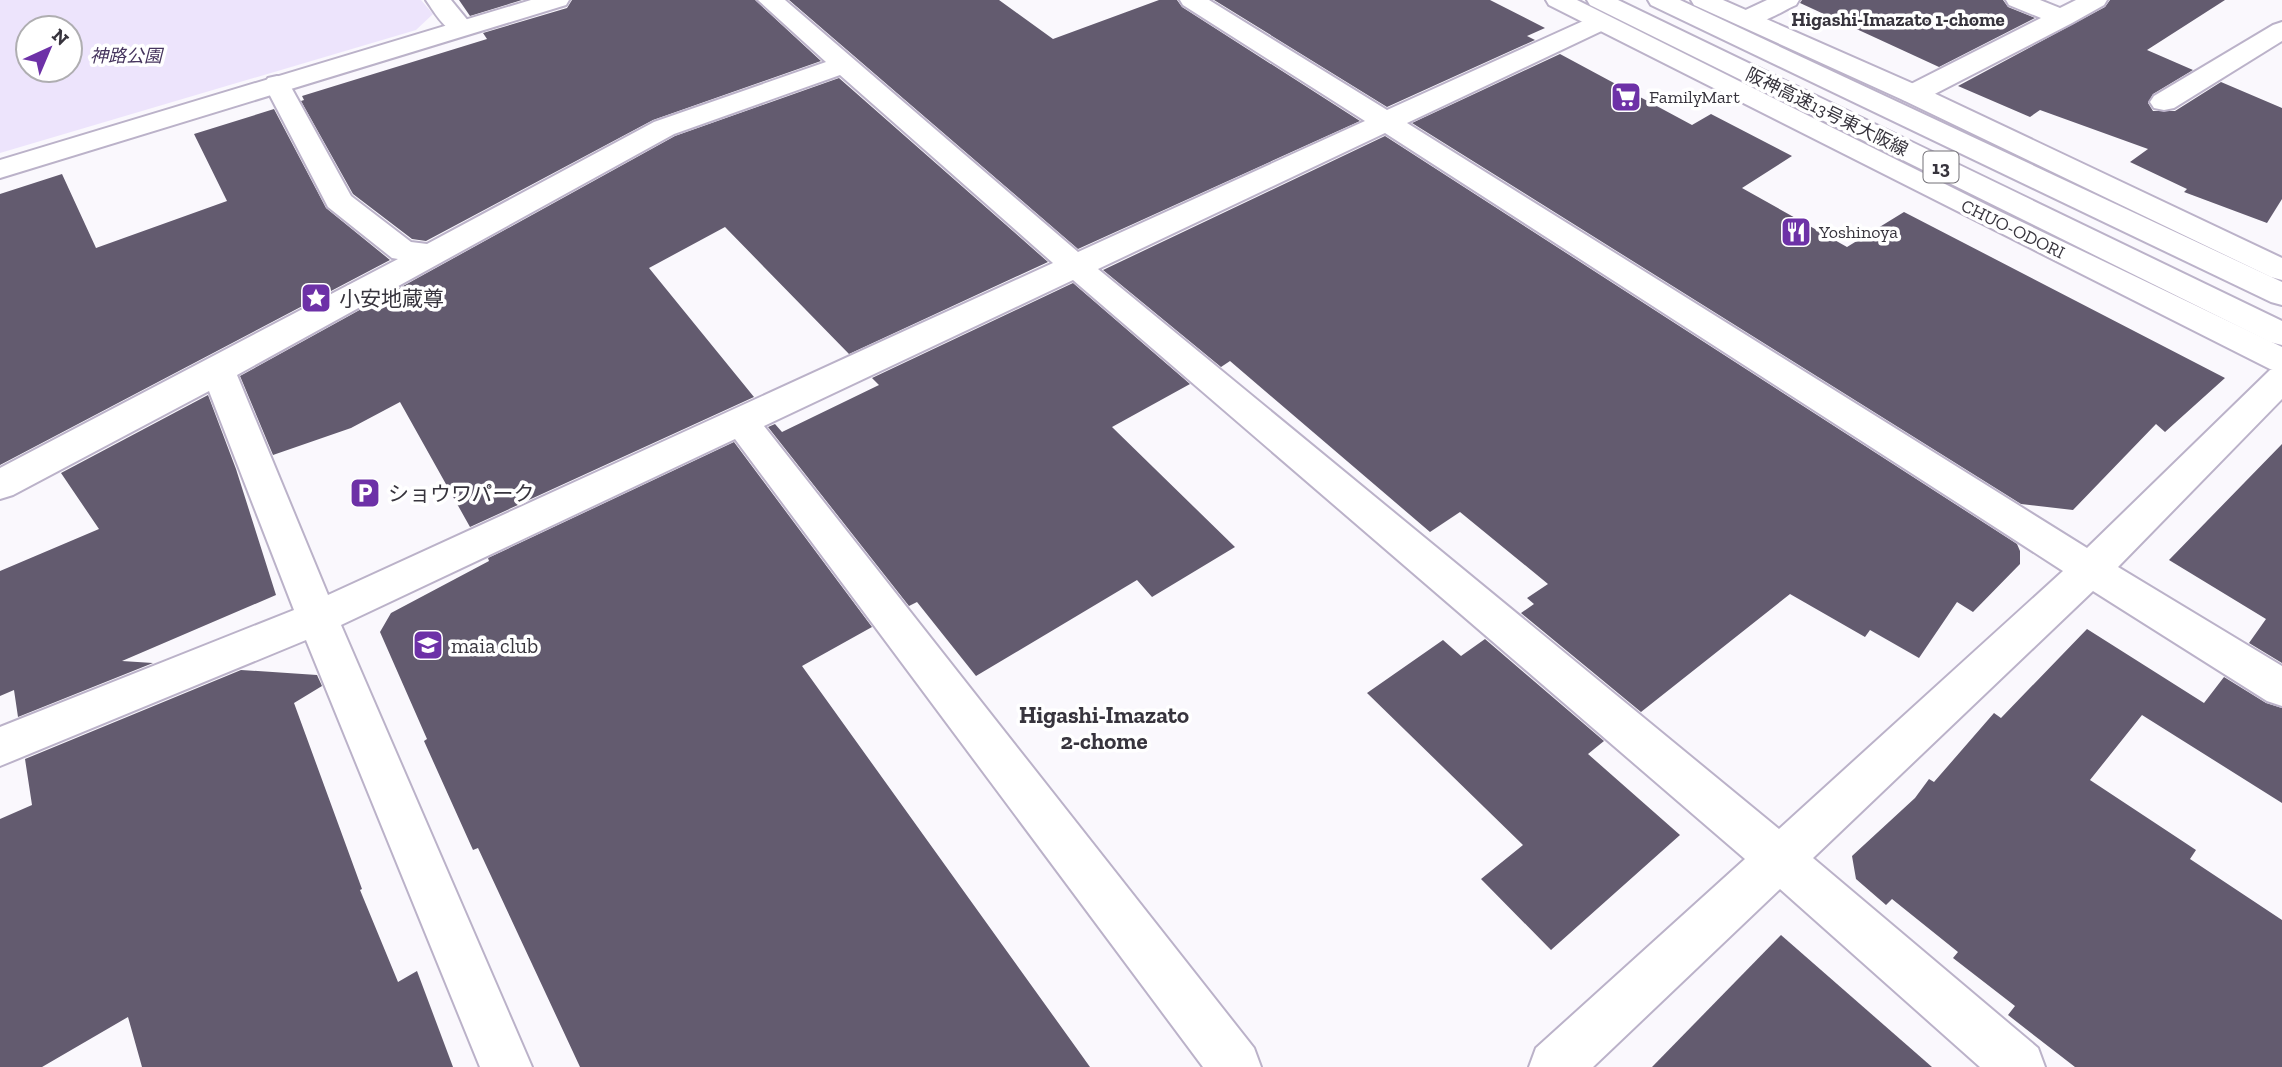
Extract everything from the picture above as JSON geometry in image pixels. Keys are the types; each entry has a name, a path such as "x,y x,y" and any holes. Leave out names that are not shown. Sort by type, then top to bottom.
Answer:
{"main road":[{"path":"438,0 461,28"},
{"path":"0,169 557,0"},
{"path":"770,0 1074,265 1780,859 2019,1067"},
{"path":"1192,0 1386,120 2090,570 2282,688"},
{"name":"CHUO-ODORI","path":"1558,0 1600,11 1990,218 2282,361"},
{"name":"阪神高速13号東大阪線","path":"1660,0 2282,295"},
{"path":"1703,0 1913,94 2282,270"},
{"path":"1746,19 1787,0"},
{"path":"2018,0 2063,18"},
{"path":"1913,94 2095,0"},
{"path":"0,747 317,618 741,423 1386,120 1600,11"},
{"name":"阪神高速13号東大阪線","path":"1600,11 2282,334"},
{"path":"2164,102 2282,30"},
{"path":"0,485 218,371 664,128 842,65"},
{"path":"276,84 339,201 403,251 432,254"},
{"path":"218,371 317,618 506,1067"},
{"path":"1555,1067 2090,570 2282,378"},
{"path":"741,423 1235,1067"}],"green space":[{"name":"神路公園","path":"0,0 421,0 433,14 416,30 0,153"}],"building":[{"path":"459,0 522,0 470,16"},
{"path":"572,0 755,0 821,61 653,120 426,241 412,239 353,194 301,101 304,100 302,96 487,39 483,33 567,8"},
{"path":"789,0 999,0 1053,39 1159,0 1177,0 1182,7 1360,121 1078,249"},
{"path":"1214,0 1490,0 1545,28 1527,36 1535,40 1387,107"},
{"path":"1802,0 2003,0 2008,7 2035,18 1939,67 1800,3"},
{"path":"2110,0 2225,0 2147,50 2193,70 2153,94 2148,103 2153,111 2175,111 2221,82 2282,108 2282,199 2267,223 2184,192 2187,189 2130,162 2148,149 2040,110 2030,117 1958,86 2105,7"},
{"path":"1560,54 1692,125 1711,114 1792,156 1742,188 1847,247 1904,212 2225,378 2165,432 2156,424 2073,510 2021,504 1412,123"},
{"path":"839,78 1048,262 849,354 725,227 649,268 754,397 470,527 400,402 351,428 273,455 240,376 675,136"},
{"path":"274,109 326,208 390,260 0,465 0,194 62,174 96,248 227,201 194,134"},
{"path":"1385,136 2017,544 2020,564 1973,612 1957,602 1919,658 1870,630 1865,637 1790,594 1641,712 1521,613 1534,604 1527,598 1548,584 1460,512 1430,532 1230,361 1221,367 1103,270"},
{"path":"1073,283 1190,384 1112,427 1235,547 1152,597 1137,580 976,676 917,602 909,606 768,427 775,424 782,432 879,385 872,378"},
{"path":"208,395 236,469 276,595 122,661 153,663 18,717 14,690 0,696 0,571 99,529 61,473"},
{"path":"734,442 872,627 802,666 1090,1067 580,1067 478,848 473,850 424,741 427,739 380,632 391,613 489,561 488,558"},
{"path":"2282,444 2282,663 2249,643 2266,619 2169,560"},
{"path":"2087,629 2204,703 2224,677 2266,703 2282,708 2282,803 2142,715 2090,780 2196,850 2190,859 2282,920 2282,1067 2075,1067 2008,1015 2015,1006 1953,958 1958,952 1892,899 1886,905 1856,879 1852,856 1915,798 1929,779 1934,782 1994,713 2001,718"},
{"path":"1485,639 1604,741 1588,754 1680,835 1551,950 1481,879 1523,845 1367,693 1443,640 1461,656"},
{"path":"241,670 317,675 322,686 294,703 362,889 360,890 398,982 417,971 453,1067 142,1067 128,1017 42,1067 0,1067 0,819 32,805 25,759"},
{"path":"1781,935 1932,1067 1652,1067"}],"place":[{"name":"FamilyMart","path":"1626,97"},
{"name":"Yoshinoya","path":"1796,232"},
{"name":"小安地蔵尊","path":"316,298"},
{"name":"ショウワパーク","path":"365,493"},
{"name":"maia club","path":"428,645"}],"district":[{"name":"Higashi-Imazato 1-chome","path":"1898,19"},
{"name":"Higashi-Imazato 2-chome","path":"1104,728"}]}
